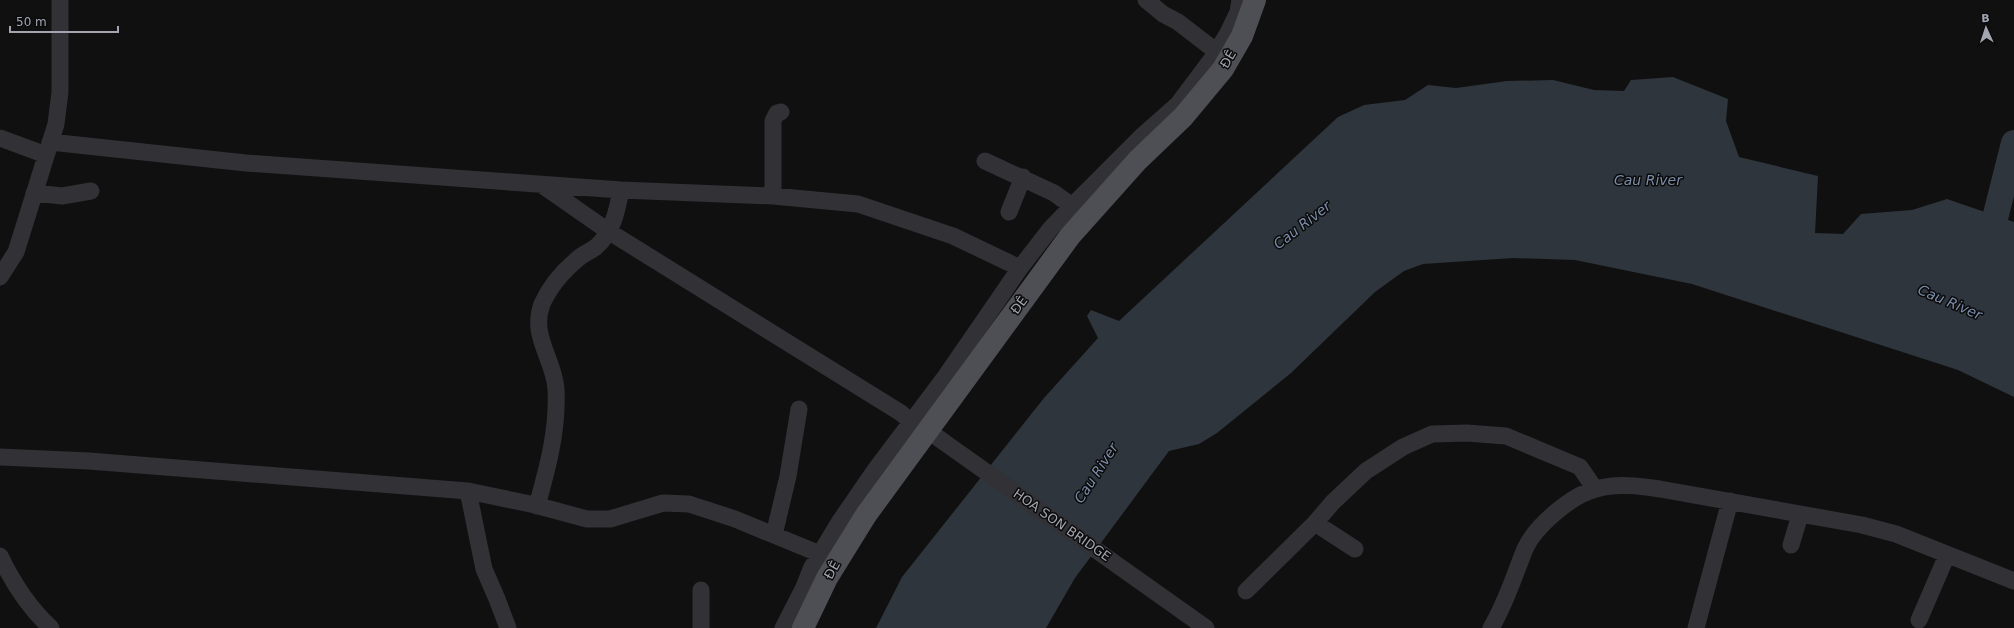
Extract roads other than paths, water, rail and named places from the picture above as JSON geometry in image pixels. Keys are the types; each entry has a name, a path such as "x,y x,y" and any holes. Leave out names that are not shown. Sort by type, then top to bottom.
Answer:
{"main road":[{"name":"ĐÊ","path":"803,628 827,578 919,426 1070,236 1138,160 1184,117 1223,69 1242,36 1255,0"}],"street":[{"path":"0,277 16,252 56,124 60,92 60,0"},
{"path":"1146,0 1163,14 1178,22 1217,52"},
{"path":"783,628 804,587 811,569 875,470 919,426 945,377 1020,268 1051,228 1072,206 1143,135 1178,104 1217,52 1231,26 1240,0"},
{"path":"773,196 773,121 777,113 781,112"},
{"path":"0,138 48,149 621,190 773,196 858,204 954,236 1020,268"},
{"path":"985,161 1023,177 1054,193 1072,206"},
{"path":"1009,212 1023,177"},
{"name":"HOA SON BRIDGE","path":"542,184 608,231 901,413 1202,624"},
{"path":"537,506 554,439 556,389 554,371 543,350 539,335 539,320 542,304 552,287 563,273 581,257 596,247 608,231 617,215 621,190"},
{"path":"34,194 62,196 91,191"},
{"path":"774,535 788,476 799,408"},
{"path":"1246,591 1315,523 1333,502 1366,471 1403,447 1432,434 1467,433 1506,436 1580,467 1595,489"},
{"path":"0,457 89,461 468,491 537,506 587,519 610,519 663,504 689,504 735,519 820,554"},
{"path":"1491,628 1514,579 1526,548 1543,524 1559,510 1595,489 1635,485 1862,525 1889,532 2014,581"},
{"path":"468,491 484,569 508,628"},
{"path":"1696,628 1730,501"},
{"path":"1791,545 1800,514"},
{"path":"1315,523 1355,549"},
{"path":"1920,620 1947,555"},
{"path":"0,556 12,580 39,617 51,628"},
{"path":"701,628 702,590"}],"water":[{"name":"Cau River","path":"1673,77 1728,99 1726,121 1739,157 1818,176 1815,233 1843,234 1861,214 1912,210 1947,199 2014,222 2014,397 1958,370 1692,284 1575,260 1513,258 1423,264 1404,271 1375,292 1291,373 1217,433 1199,444 1169,451 1075,578 1046,628 876,628 902,577 1044,398 1098,338 1087,316 1091,310 1119,321 1338,117 1364,105 1405,100 1428,85 1456,88 1507,81 1553,80 1594,90 1624,91 1631,80"}],"waterway":[{"path":"1987,250 2014,143"}]}
